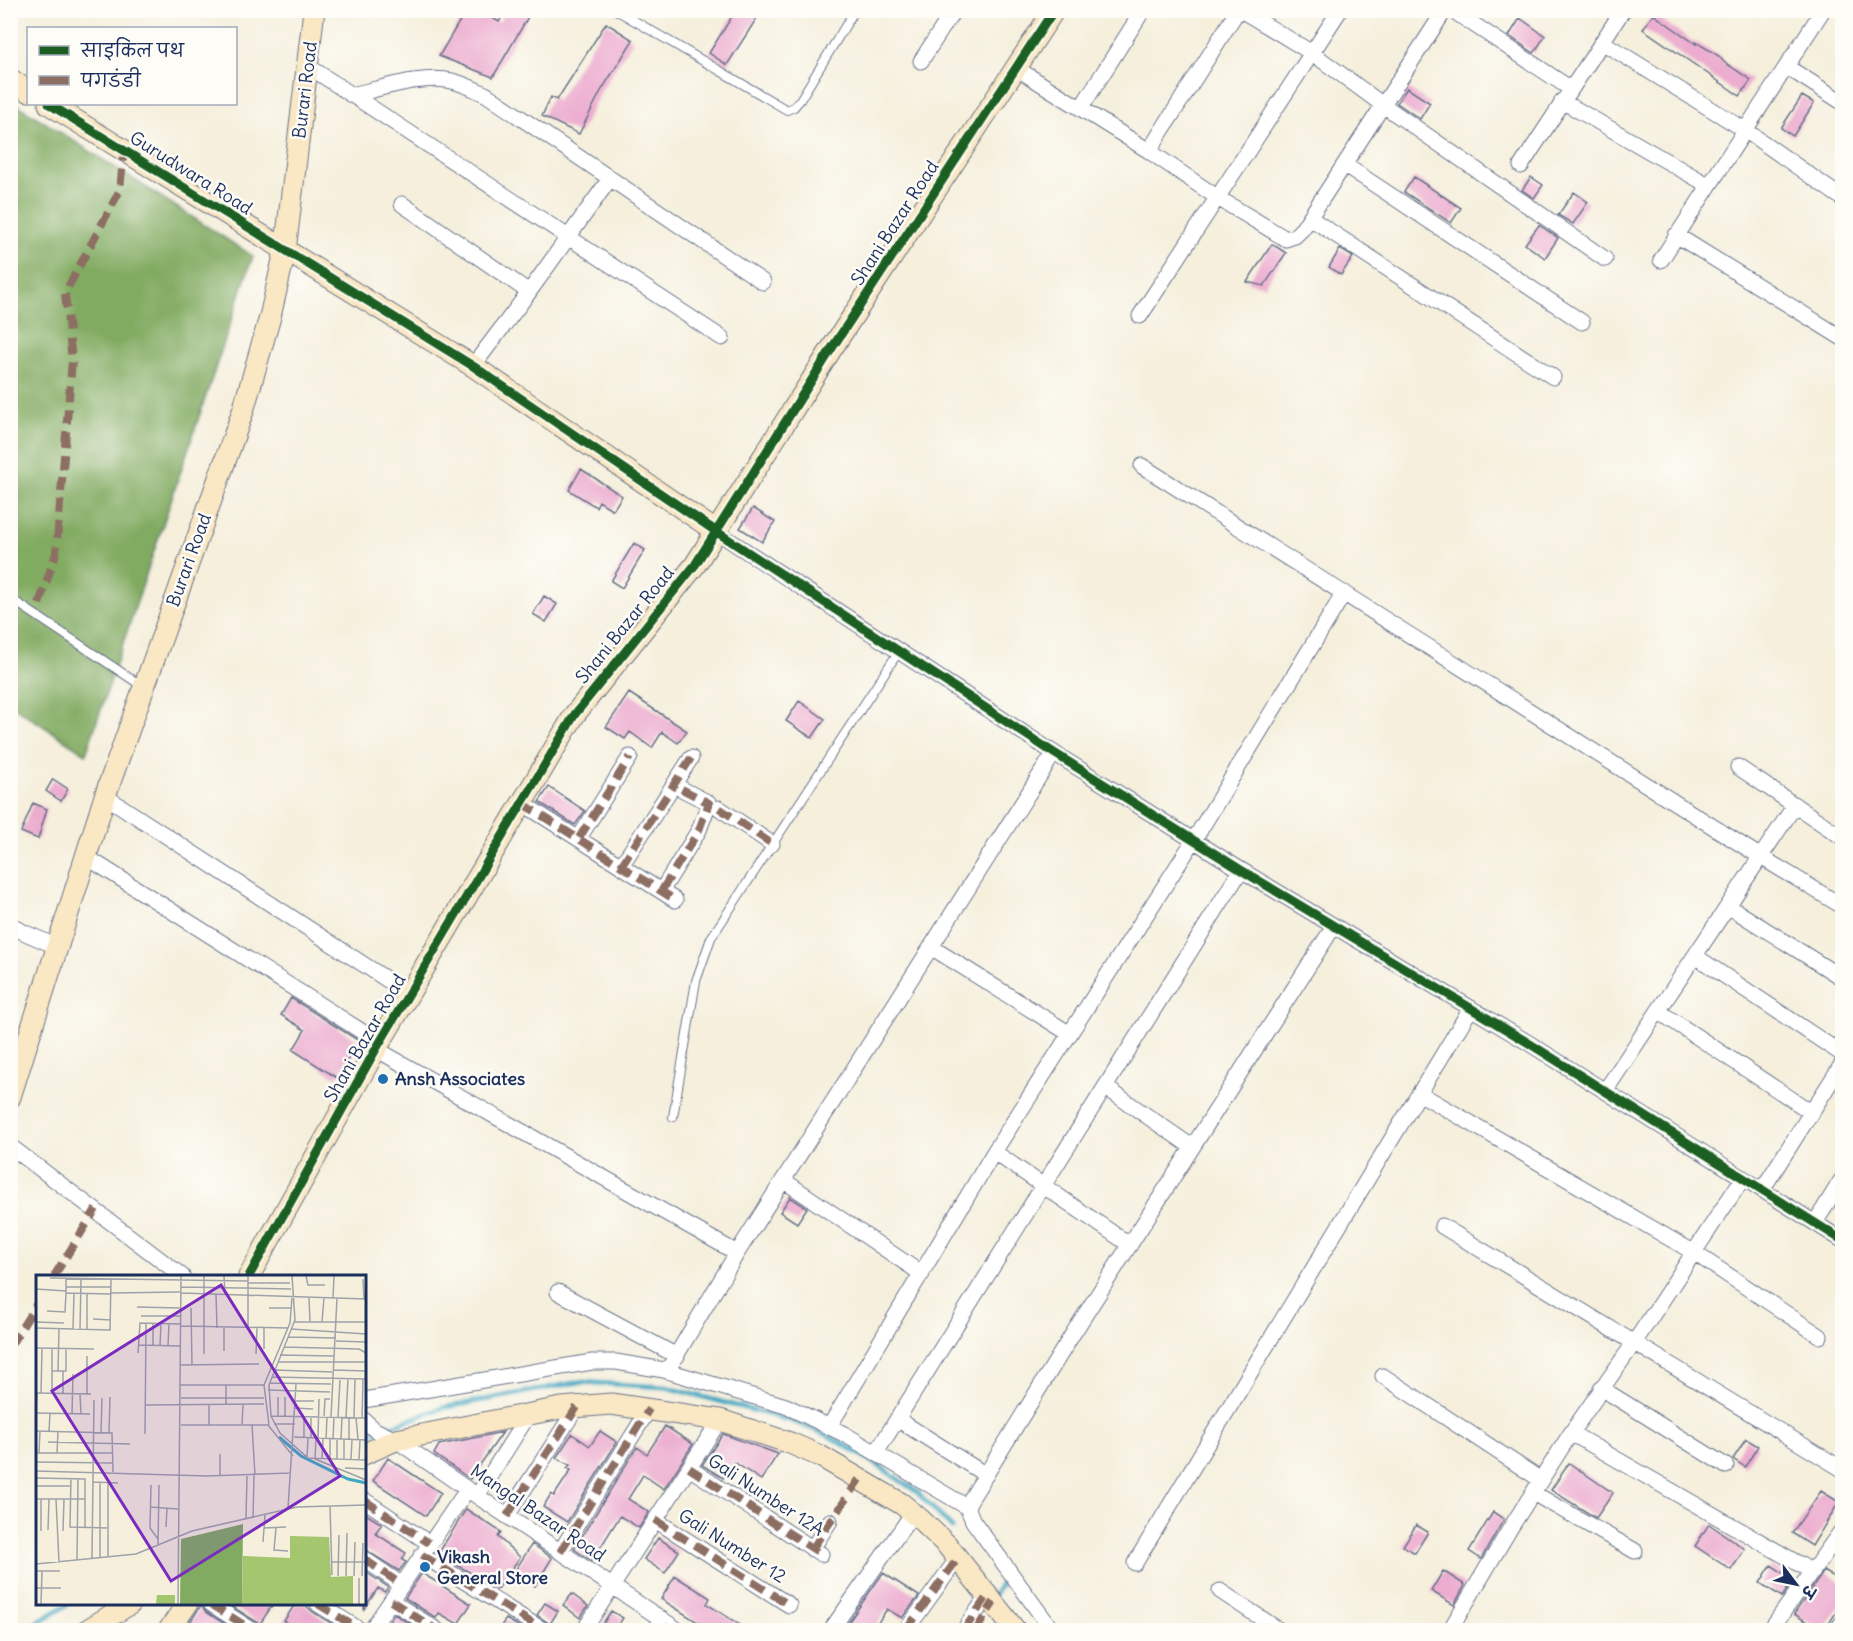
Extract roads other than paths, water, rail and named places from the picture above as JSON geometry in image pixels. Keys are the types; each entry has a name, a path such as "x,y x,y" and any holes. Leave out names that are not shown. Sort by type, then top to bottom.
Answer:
{"street":[{"name":"Burari Road","path":"10,1097 105,796 243,411 270,317 285,251 314,10"},
{"path":"921,61 954,10"},
{"name":"Shani Bazar Road","path":"250,1275 378,1046 575,714 695,565 832,348 1054,10"},
{"path":"1082,108 1143,10"},
{"path":"1149,151 1240,10 1312,53 1605,260"},
{"path":"1140,316 1340,10"},
{"path":"1017,68 1149,151 1218,198 1286,239 1295,236 1310,218 1445,10"},
{"path":"1452,10 1567,95 1708,185"},
{"path":"1521,166 1623,10"},
{"path":"1661,260 1822,10"},
{"path":"1602,42 1744,130 1842,198"},
{"path":"308,66 722,338"},
{"path":"1787,67 1842,102"},
{"path":"10,79 27,90"},
{"path":"351,95 423,81 450,80 467,85 487,95 609,180 763,282"},
{"name":"Gurudwara Road","path":"51,105 473,366 717,532"},
{"path":"1345,165 1582,322"},
{"path":"473,366 609,180"},
{"path":"402,204 529,292"},
{"path":"1310,218 1553,377"},
{"path":"1676,235 1842,338"},
{"path":"1142,466 1842,906"},
{"path":"717,532 1054,753 1241,870 1471,1008 1842,1240"},
{"path":"830,1427 994,1152 1194,840 1344,593"},
{"path":"664,1370 678,1356 737,1253 1054,753"},
{"path":"579,838 630,757"},
{"path":"621,866 691,758"},
{"path":"1738,767 1842,837"},
{"path":"662,890 699,830 709,803 674,785"},
{"path":"105,796 409,994"},
{"path":"522,803 675,900"},
{"path":"1605,1091 1795,805"},
{"path":"718,808 772,844"},
{"path":"86,855 378,1046 737,1253"},
{"path":"876,1453 1241,870"},
{"path":"1728,906 1842,978"},
{"path":"10,924 58,947"},
{"path":"967,1507 1192,1146 1334,926"},
{"path":"931,947 1070,1034"},
{"path":"1695,956 1842,1054"},
{"path":"1135,1563 1471,1008"},
{"path":"1658,1011 1811,1112"},
{"path":"1762,1190 1842,1064"},
{"path":"1105,1087 1192,1146"},
{"path":"1419,1094 1693,1252 1820,1336"},
{"path":"10,1146 182,1275"},
{"path":"994,1152 1130,1245"},
{"path":"1450,1630 1541,1480 1743,1178"},
{"path":"1815,1223 1842,1179"},
{"path":"783,1180 921,1274"},
{"path":"1442,1226 1842,1469"},
{"path":"558,1292 678,1356"},
{"path":"366,1400 592,1362 616,1362 664,1370 786,1406 830,1427 967,1507 973,1521 1052,1630"},
{"path":"1383,1376 1541,1480"},
{"path":"1601,1388 1726,1466"},
{"path":"366,1453 396,1440 577,1407 611,1404 720,1420 790,1443 820,1456 878,1488 913,1513 947,1545 1015,1630"},
{"path":"507,1516 577,1407"},
{"path":"560,1552 649,1409"},
{"path":"372,1630 426,1549 472,1493 529,1414"},
{"path":"897,1419 986,1475"},
{"path":"584,1630 720,1420"},
{"name":"Mangal Bazar Road","path":"370,1425 396,1440 671,1629"},
{"path":"1571,1434 1813,1572"},
{"name":"Gali Number 12A","path":"689,1468 817,1551 830,1521"},
{"path":"1533,1493 1635,1551"},
{"path":"366,1502 426,1549 543,1630"},
{"path":"831,1630 913,1513"},
{"name":"Gali Number 12","path":"655,1520 789,1605"},
{"path":"1772,1630 1842,1530"},
{"path":"906,1630 958,1558"},
{"path":"366,1560 402,1585"},
{"path":"1220,1591 1279,1630"},
{"path":"964,1630 991,1599"},
{"path":"975,1630 991,1599"},
{"path":"391,1601 437,1630"},
{"path":"87,1630 128,1605"},
{"path":"169,1630 186,1605"},
{"path":"213,1605 252,1630"},
{"path":"320,1605 360,1630"},
{"path":"1838,1630 1842,1623"}],"lane":[{"path":"616,10 787,110 794,108 800,100 855,10"},
{"path":"10,598 143,687"},
{"path":"673,1117 696,981 711,938 899,651"}],"waterway":[{"path":"366,1435 442,1408 579,1382 666,1387 789,1420 827,1435 870,1460 917,1492 952,1528"},
{"path":"994,1595 1001,1584"},
{"path":"26,1630 66,1605"}],"place":[{"name":"Ansh Associates","path":"383,1079"},
{"name":"Vikash General Store","path":"425,1567"}]}
